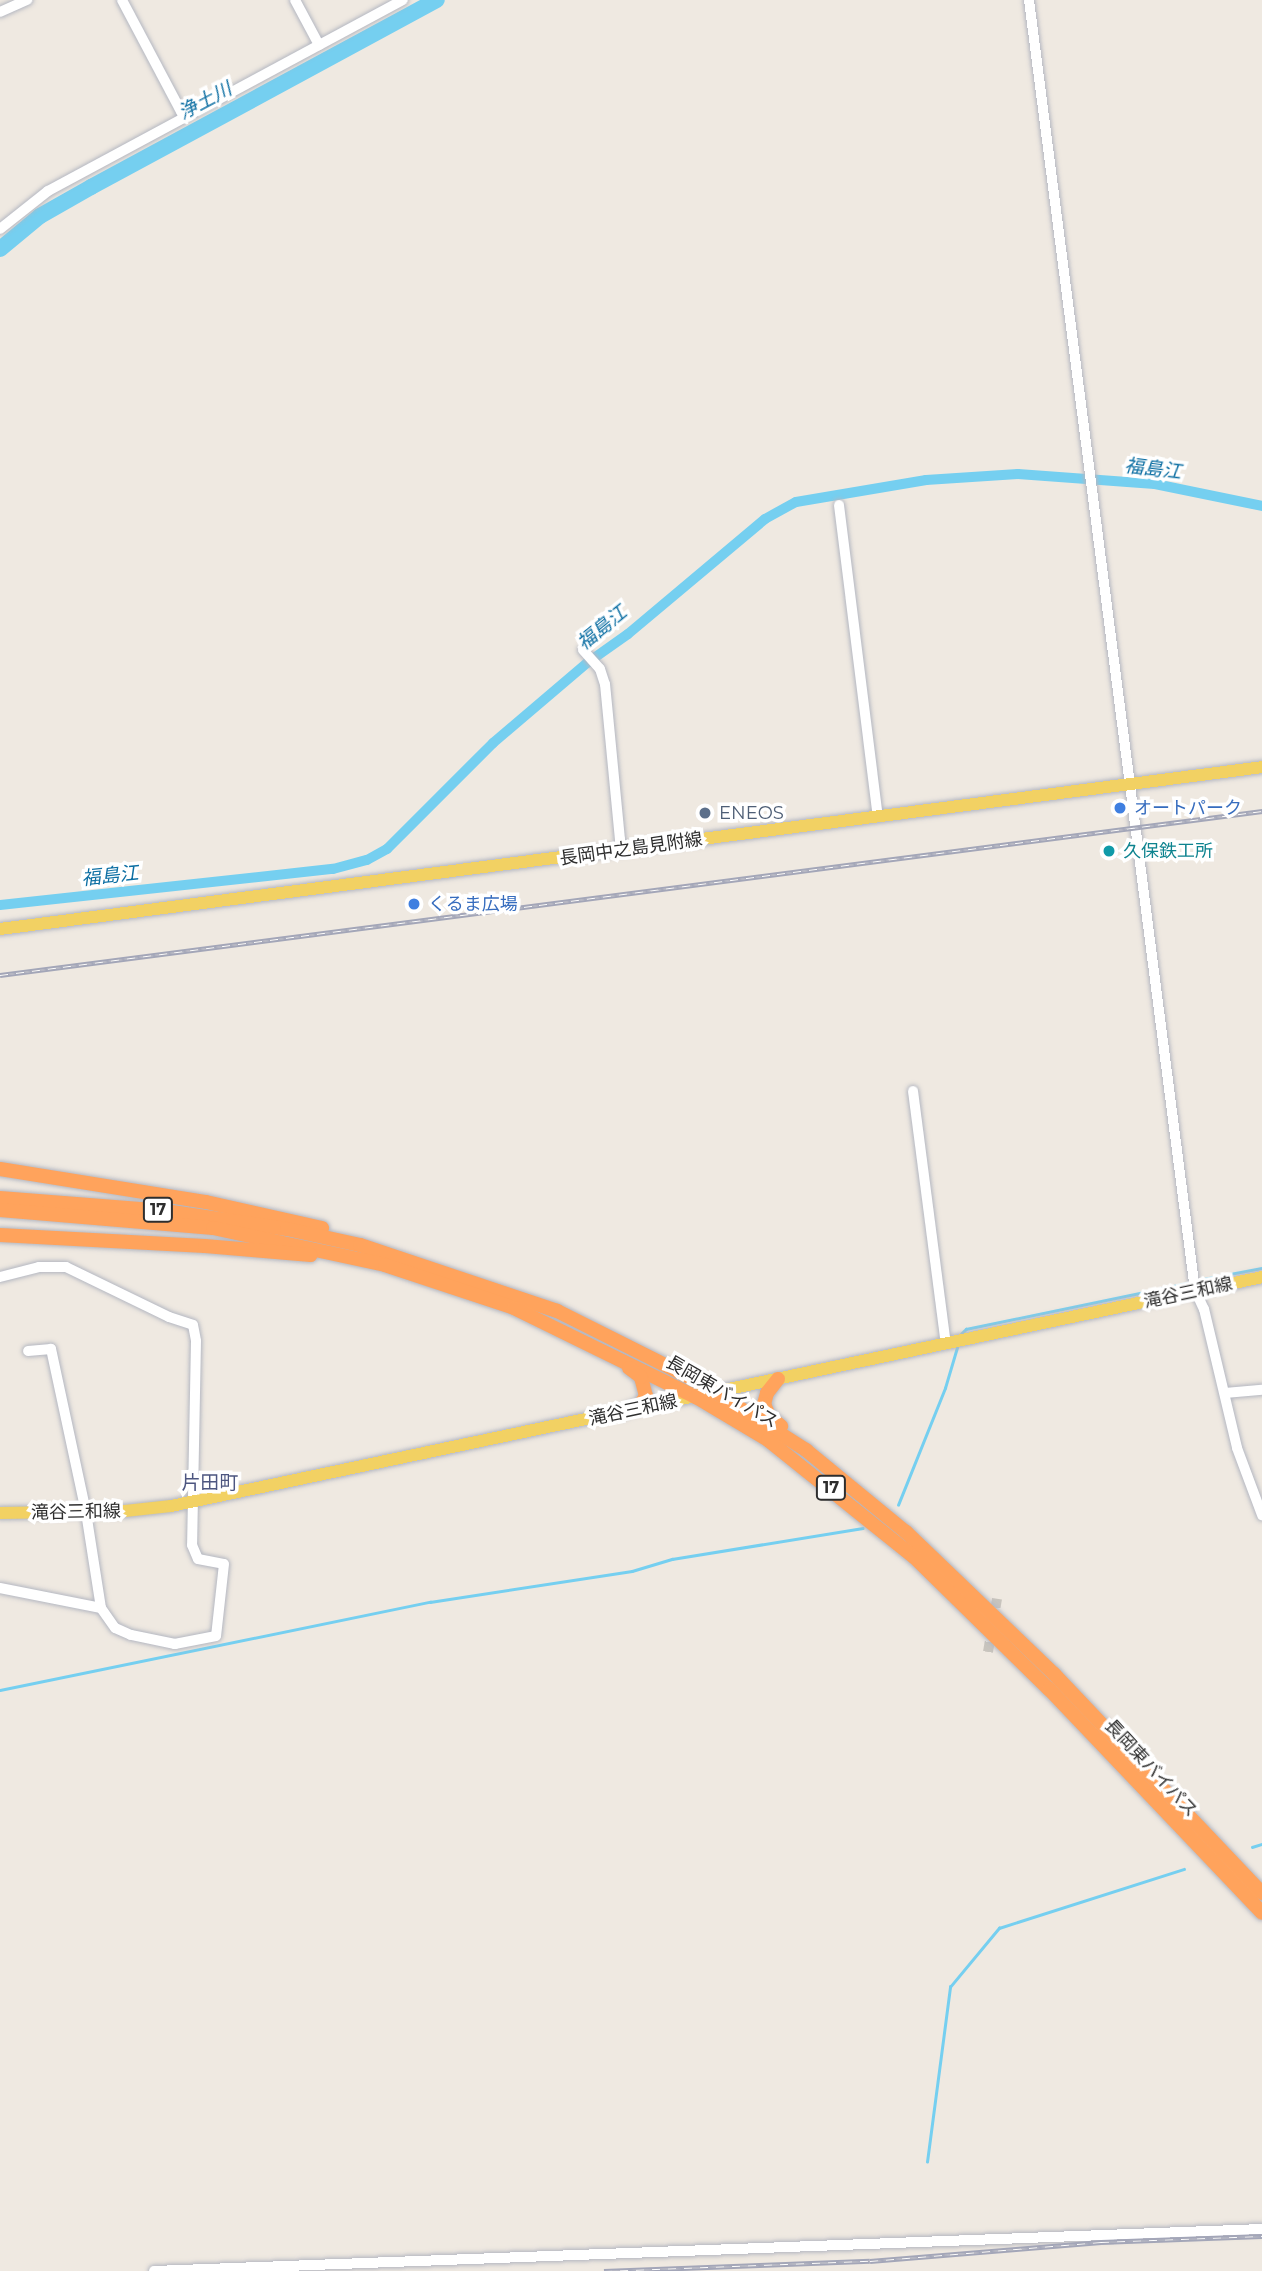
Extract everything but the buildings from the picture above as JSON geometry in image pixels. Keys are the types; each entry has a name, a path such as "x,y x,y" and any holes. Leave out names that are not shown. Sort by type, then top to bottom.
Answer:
{"highway":[{"path":"0,1169 285,1235"},
{"name":"17","path":"0,1198 29,1205 285,1235"},
{"name":"17","path":"0,1210 29,1205"},
{"path":"0,1235 160,1243 285,1235"},
{"name":"長岡東バイパス","path":"285,1235 358,1238 422,1264 557,1311 717,1392 806,1450 906,1532 987,1607 1262,1893"},
{"name":"長岡東バイパス","path":"285,1235 404,1270 514,1308 695,1397 768,1440 914,1557 1039,1679 1262,1913"},
{"path":"404,1270 590,1348 634,1371 643,1381 646,1396 640,1405 622,1412"},
{"path":"778,1379 765,1398 769,1416 864,1489 936,1552 987,1607"}],"main road":[{"name":"長岡中之島見附線","path":"0,929 1262,767"},
{"name":"滝谷三和線","path":"0,1513 86,1513 152,1509 191,1502 1262,1277"}],"street":[{"path":"0,12 27,0"},
{"path":"122,0 184,117"},
{"path":"295,0 320,45"},
{"path":"0,229 48,191 403,0"},
{"path":"1029,0 1195,1290 1203,1309 1237,1448 1262,1515"},
{"path":"839,505 878,816"},
{"path":"585,652 596,664 605,684 621,849"},
{"path":"913,1091 946,1344"},
{"path":"0,1277 39,1267 66,1267 149,1308 193,1325 196,1341 191,1502 195,1556 203,1562 223,1564 216,1636 176,1644 124,1633 115,1628 101,1608 86,1513 51,1349 28,1351"},
{"path":"1224,1393 1262,1390"},
{"path":"0,1588 101,1608"},
{"path":"154,2271 1262,2229"}],"waterway":[{"name":"浄土川","path":"0,249 40,216 437,0"},
{"name":"福島江","path":"0,905 333,869 367,860 387,849 493,743 587,663 628,634 765,519 796,502 926,480 1018,474 1155,484 1262,506"},
{"path":"1198,1280 1262,1268"},
{"path":"961,1334 966,1329 1192,1282"},
{"path":"898,1505 945,1388 958,1344"},
{"path":"0,1690 430,1602 632,1571 672,1559 863,1528"},
{"path":"1252,1847 1262,1844"},
{"path":"927,2162 950,1987 999,1928 1184,1869"}],"tunnel":[{"path":"988,1652 997,1599"}],"railway":[{"path":"0,975 1262,811"},
{"path":"604,2271 870,2261 1101,2242 1262,2236"}],"place":[{"name":"オートパーク","path":"1120,808"},
{"name":"ENEOS","path":"705,813"},
{"name":"久保鉄工所","path":"1109,851"},
{"name":"くるま広場","path":"414,904"}],"district":[{"name":"片田町","path":"210,1483"}]}
